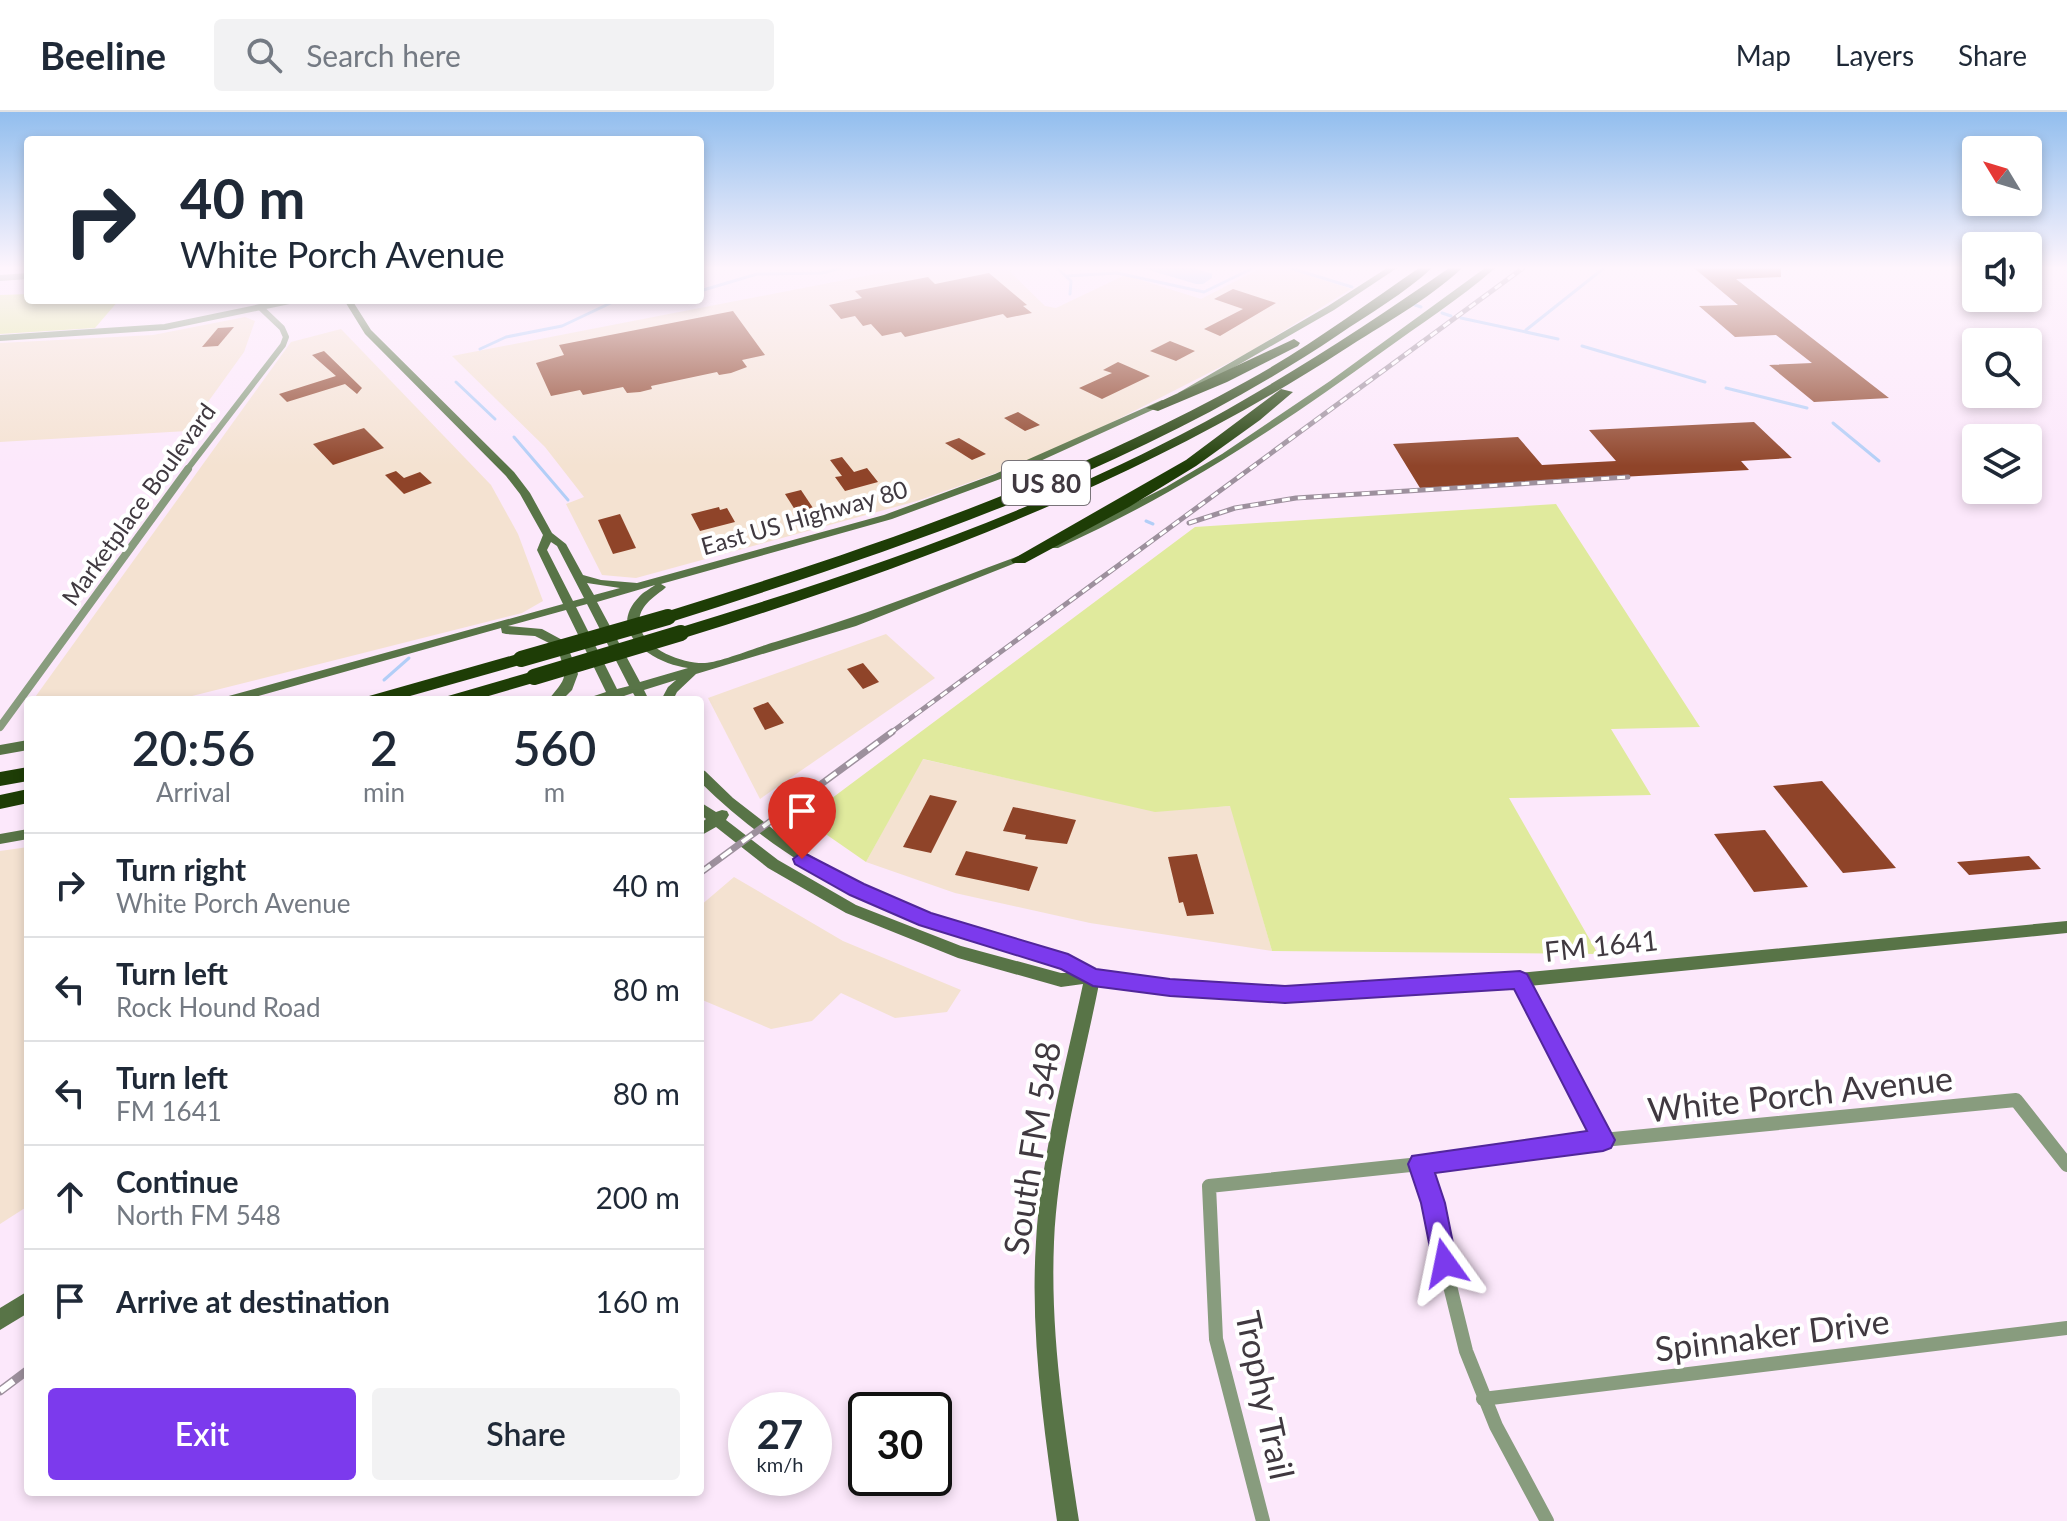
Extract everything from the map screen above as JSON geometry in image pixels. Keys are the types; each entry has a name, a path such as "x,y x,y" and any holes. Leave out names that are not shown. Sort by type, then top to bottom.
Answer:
{"highway":[{"path":"1153,408 1222,379 1310,334"},
{"name":"US 80","path":"389,696 668,617 827,567 1074,471 1252,383 1328,334"},
{"name":"US 80","path":"468,696 681,633 907,561 1052,501 1184,438 1358,334"},
{"path":"1019,560 1139,497 1195,462 1317,367 1323,357"},
{"path":"0,779 24,775"},
{"path":"0,802 24,797"}],"main road":[{"path":"370,334 510,474 548,535 561,544 641,696"},
{"name":"East US Highway 80","path":"244,696 682,576 937,500 1042,458 1153,408 1282,334"},
{"path":"616,696 637,687 852,623 1019,560 1125,513 1246,441 1400,334"},
{"path":"548,535 542,550 614,696"},
{"path":"682,576 655,590 640,603 634,616 636,631 645,648 662,660 678,664 713,664"},
{"path":"579,577 625,586 657,583"},
{"path":"488,630 530,631 559,641 572,674 566,690 559,696"},
{"path":"670,696 678,683 695,670"},
{"path":"0,750 24,746"},
{"path":"704,778 732,808 802,859 877,899 975,937 1068,962 1093,977"},
{"path":"704,828 732,808"},
{"path":"704,810 764,858 807,886 903,932 987,961 1061,980 1093,977"},
{"path":"0,839 24,835"},
{"name":"FM 1641","path":"1093,977 1170,988 1285,994 1520,980 2067,927"},
{"name":"South FM 548","path":"1068,1521 1047,1366 1045,1241 1060,1135 1093,977"},
{"path":"0,1320 24,1304"}],"street":[{"path":"0,338 67,334"},
{"name":"Marketplace Boulevard","path":"0,727 220,425 283,345 285,334"},
{"path":"1520,980 1603,1140"},
{"name":"White Porch Avenue","path":"1209,1186 1420,1164 1603,1140 2016,1100 2067,1165"},
{"path":"1420,1164 1433,1203 1457,1324 1483,1399 1547,1521"},
{"name":"Trophy Trail","path":"1209,1186 1216,1339 1263,1521"},
{"name":"Spinnaker Drive","path":"1483,1399 2067,1328"}],"shaded area":[{"path":"250,334 244,352 187,431 0,442 0,343"},
{"path":"323,334 346,334 491,485 518,534 543,601 522,613 192,696 36,696 291,342"},
{"path":"567,334 1279,334 1248,353 1089,434 1013,467 917,501 636,578 602,575 566,504 584,497 545,447 452,356"},
{"path":"886,634 935,678 760,799 708,698"},
{"path":"922,759 1155,811 1231,806 1272,951 1090,923 955,893 866,862"},
{"path":"24,848 24,1209 0,1224 0,851"},
{"path":"734,877 843,941 961,990 947,1012 895,1018 841,993 812,1021 771,1029 704,1001 704,903"}],"green space":[{"path":"1556,504 1700,727 1611,729 1651,795 1509,798 1598,954 1272,951 1230,806 1155,812 923,759 866,862 804,819 1195,527"}],"building":[{"path":"213,334 228,334 218,346 202,347"},
{"path":"617,334 750,334 765,355 742,360 747,367 731,373 719,375 717,372 651,386 652,389 640,392 627,393 623,387 583,395 580,390 551,396 536,363 564,355 559,345"},
{"path":"1731,334 1806,334 1889,398 1814,402 1769,365 1812,363 1776,335 1735,337"},
{"path":"1170,341 1195,351 1176,361 1150,351"},
{"path":"324,351 362,388 357,394 345,384 287,402 279,394 336,376 312,355"},
{"path":"1118,362 1150,376 1102,399 1079,388 1112,373 1103,370"},
{"path":"1018,412 1040,425 1025,431 1004,418"},
{"path":"1754,422 1792,458 1741,461 1749,470 1420,488 1393,444 1518,437 1542,465 1616,461 1589,430"},
{"path":"364,428 384,448 333,465 313,444"},
{"path":"959,438 986,454 972,460 945,443"},
{"path":"842,457 854,472 867,468 878,482 845,491 835,477 842,476 830,460"},
{"path":"396,471 404,478 420,472 432,483 404,494 385,475"},
{"path":"801,490 813,508 797,513 785,494"},
{"path":"719,507 720,510 727,508 735,522 700,531 691,514"},
{"path":"620,514 636,548 613,554 598,520"},
{"path":"863,663 879,682 863,689 847,669"},
{"path":"768,702 784,723 765,730 753,708"},
{"path":"1822,781 1896,868 1843,873 1773,786"},
{"path":"930,795 957,801 931,853 903,847"},
{"path":"1013,807 1076,820 1067,844 1025,839 1026,835 1003,831"},
{"path":"1765,830 1808,887 1754,892 1714,834"},
{"path":"966,851 1038,867 1029,891 955,875"},
{"path":"1197,854 1214,914 1187,916 1183,902 1179,903 1168,857"},
{"path":"2029,856 2041,869 1969,875 1957,862"}],"waterway":[{"path":"480,349 506,337 523,334"},
{"path":"1534,334 1558,339"},
{"path":"1582,346 1705,382"},
{"path":"456,382 495,419"},
{"path":"1726,388 1807,408"},
{"path":"1833,423 1879,461"},
{"path":"514,437 568,500"},
{"path":"1023,473 1029,475"},
{"path":"1146,521 1153,524"},
{"path":"384,680 409,658"}],"railway":[{"path":"889,734 1434,334"},
{"path":"1189,523 1235,508 1296,498 1628,477"},
{"path":"704,870 892,732"},
{"path":"0,1391 24,1373"}],"route":[{"path":"802,859 857,889 926,920 975,937 1068,962 1093,977 1170,988 1285,994 1377,991 1520,980 1603,1140 1420,1164 1433,1203 1445,1263"}]}
